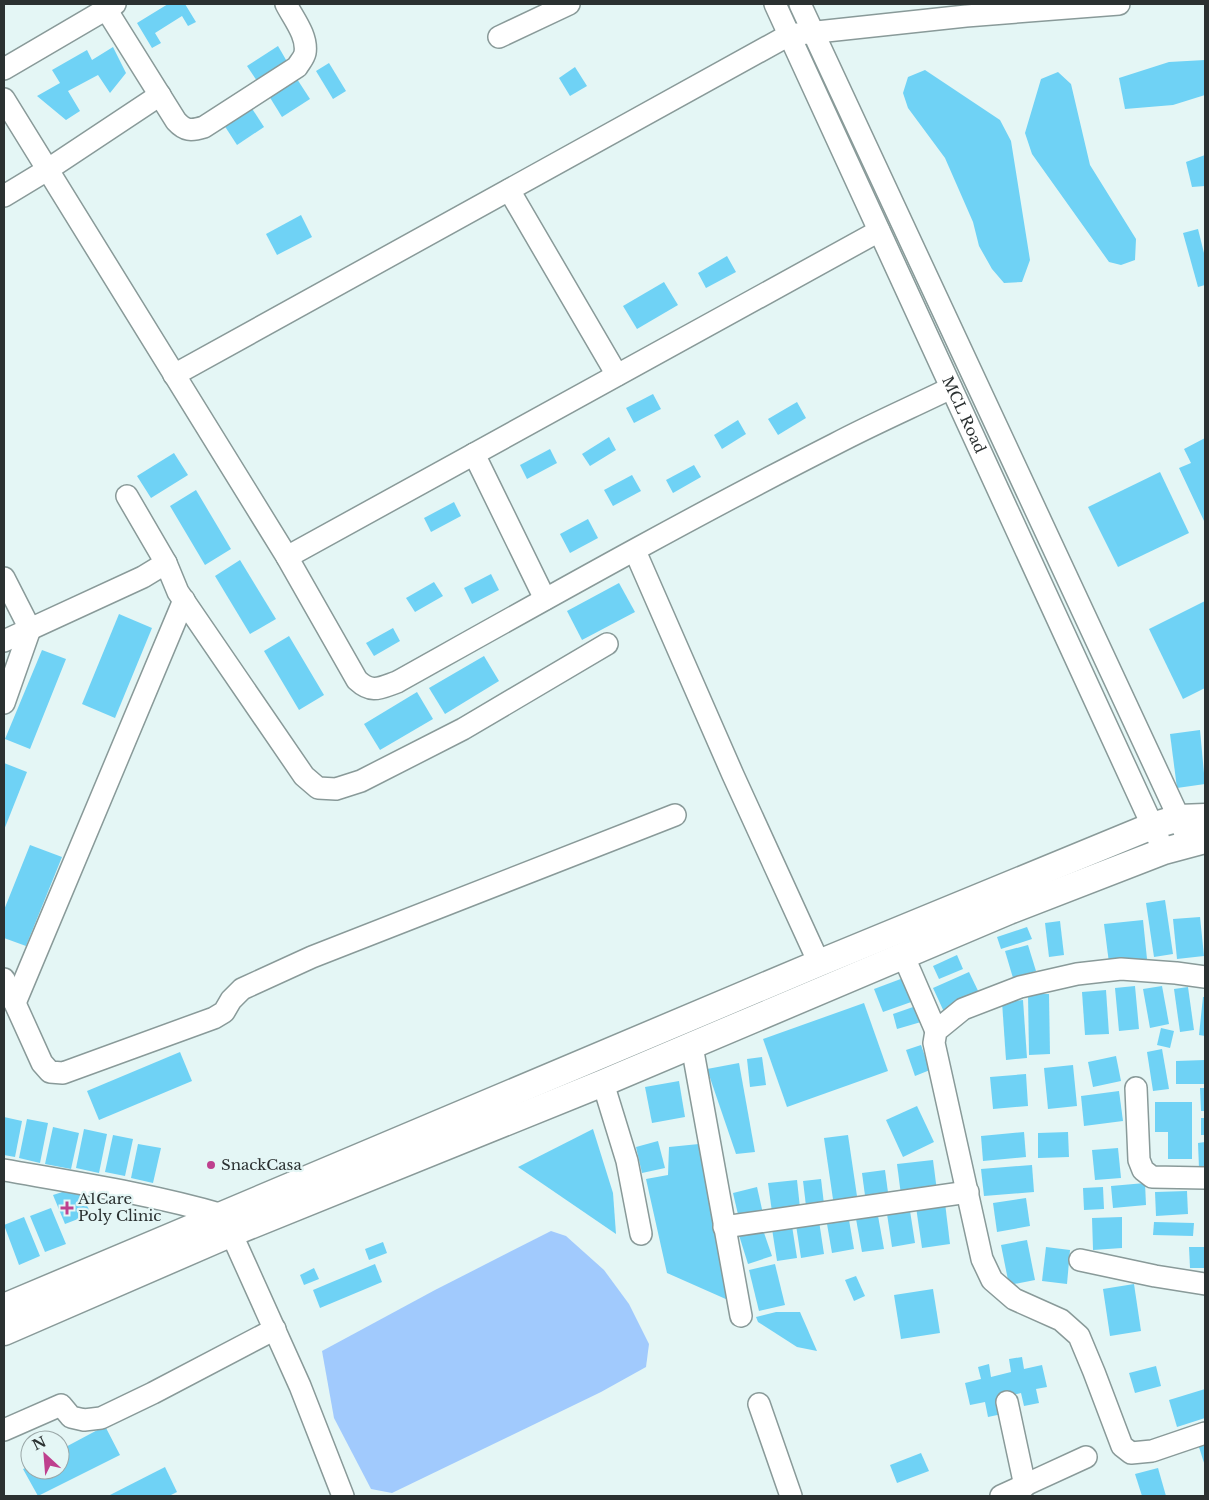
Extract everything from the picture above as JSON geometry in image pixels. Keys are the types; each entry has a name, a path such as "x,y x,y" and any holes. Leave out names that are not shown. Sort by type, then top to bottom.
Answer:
{"main road":[{"path":"4,1332 228,1224 819,963 1152,826 1179,818 1205,817"},
{"path":"4,1307 603,1083 1009,911 1164,852 1197,842"}],"street":[{"path":"4,69 110,6 176,121 183,129 192,130 204,126 297,67 304,55 305,45 300,30 286,4"},
{"path":"500,37 569,4"},
{"name":"MCL Road","path":"775,4 1164,852"},
{"name":"MCL Road","path":"800,4 1179,818 1197,842"},
{"path":"174,374 789,35 985,9 1119,4"},
{"path":"4,196 47,170 160,95"},
{"path":"4,99 287,557 357,680 365,687 375,690 397,682 545,599 836,443 951,388"},
{"path":"509,190 617,375"},
{"path":"287,557 879,231"},
{"path":"474,454 545,599"},
{"path":"127,496 166,563 178,592 304,776 318,788 336,789 361,781 463,729 607,644"},
{"path":"635,551 733,775 819,963"},
{"path":"4,641 143,577 166,563"},
{"path":"4,578 30,629 4,703"},
{"path":"15,1003 184,600"},
{"path":"4,979 42,1063 50,1072 63,1072 214,1018 224,1012 231,1000 242,989 312,957 675,815"},
{"path":"904,957 936,1031 934,1043 982,1259 992,1280 1014,1299 1061,1320 1079,1336 1122,1446 1131,1453 1152,1451 1205,1433"},
{"path":"936,1031 963,1009 1020,987 1077,974 1122,970 1176,973 1205,977"},
{"path":"692,1046 741,1316"},
{"path":"603,1083 627,1161 641,1234"},
{"path":"1136,1088 1139,1160 1143,1170 1152,1177 1205,1178"},
{"path":"4,1170 117,1189 185,1204 228,1224 300,1386 343,1496"},
{"path":"724,1227 968,1192"},
{"path":"1080,1260 1155,1276 1205,1284"},
{"path":"4,1430 61,1405 71,1417 84,1420 101,1418 275,1329"},
{"path":"1007,1402 1025,1486"},
{"path":"759,1404 791,1496"},
{"path":"1001,1496 1086,1457"}],"water":[{"path":"551,1231 566,1236 604,1270 629,1304 649,1344 646,1367 601,1392 392,1493 371,1489 334,1418 322,1351 435,1290"}],"building":[{"path":"168,4 185,4 196,22 188,26 182,16 155,33 161,43 152,48 137,23"},
{"path":"278,46 289,65 259,84 247,66"},
{"path":"113,47 126,73 110,93 98,75 68,91 80,111 66,120 37,96 60,83 52,70 87,50 92,60"},
{"path":"1205,60 1205,95 1173,105 1125,109 1119,78 1169,62"},
{"path":"329,63 346,91 333,99 316,71"},
{"path":"575,67 587,86 570,96 559,78"},
{"path":"925,70 1000,120 1011,141 1030,260 1022,282 1004,283 992,269 979,246 973,222 945,158 908,108 903,93 908,77"},
{"path":"1058,72 1071,84 1090,165 1136,239 1135,260 1121,265 1109,262 1032,154 1025,133 1041,79"},
{"path":"297,79 310,99 282,117 269,96"},
{"path":"251,107 264,127 237,145 224,125"},
{"path":"1205,155 1205,186 1192,187 1186,162"},
{"path":"301,215 312,237 277,255 266,234"},
{"path":"1198,229 1205,257 1205,285 1198,287 1183,233"},
{"path":"727,256 736,272 706,288 698,273"},
{"path":"664,282 678,305 637,329 623,306"},
{"path":"653,394 661,409 634,423 626,408"},
{"path":"797,402 806,418 778,435 768,419"},
{"path":"738,420 746,434 722,449 714,435"},
{"path":"609,437 616,450 590,466 582,454"},
{"path":"1205,438 1205,523 1179,468 1191,463 1184,449"},
{"path":"550,449 557,463 527,479 520,465"},
{"path":"174,453 188,475 151,498 137,476"},
{"path":"694,465 701,477 673,493 666,480"},
{"path":"1160,472 1189,533 1118,567 1088,507"},
{"path":"632,475 641,491 613,506 604,490"},
{"path":"196,490 231,549 205,565 170,506"},
{"path":"454,502 461,516 431,532 424,518"},
{"path":"588,519 598,538 570,553 560,534"},
{"path":"240,560 276,619 250,634 215,576"},
{"path":"491,574 499,590 472,604 464,588"},
{"path":"434,582 443,596 415,612 406,598"},
{"path":"619,583 635,612 582,640 567,611"},
{"path":"1205,601 1205,688 1183,699 1149,629"},
{"path":"119,614 152,628 115,718 82,704"},
{"path":"393,628 400,641 374,656 366,643"},
{"path":"289,636 324,695 299,710 264,651"},
{"path":"42,650 66,659 30,749 5,739"},
{"path":"484,656 499,681 445,714 429,688"},
{"path":"417,692 433,719 380,750 364,724"},
{"path":"1200,730 1205,784 1177,788 1170,734"},
{"path":"4,763 27,772 4,830"},
{"path":"30,845 62,857 26,946 4,938 4,910"},
{"path":"1165,900 1173,954 1154,957 1146,903"},
{"path":"1200,917 1204,956 1177,959 1173,919"},
{"path":"1143,920 1147,959 1109,963 1104,924"},
{"path":"1060,921 1064,955 1049,957 1045,923"},
{"path":"1027,927 1032,939 1001,949 997,937"},
{"path":"1028,945 1036,971 1013,978 1005,951"},
{"path":"957,955 963,969 939,979 933,966"},
{"path":"969,972 981,997 945,1014 933,988"},
{"path":"906,977 914,1001 883,1012 874,989"},
{"path":"1135,986 1139,1029 1119,1031 1115,988"},
{"path":"1162,986 1169,1024 1150,1028 1143,989"},
{"path":"1188,987 1194,1030 1180,1032 1174,989"},
{"path":"1106,990 1109,1034 1085,1035 1082,992"},
{"path":"1028,994 1049,994 1050,1054 1029,1055"},
{"path":"1203,997 1205,997 1205,1036 1199,1035"},
{"path":"1023,1000 1027,1058 1006,1060 1002,1002"},
{"path":"864,1003 888,1071 787,1107 763,1039"},
{"path":"916,1006 921,1022 897,1029 893,1014"},
{"path":"1161,1028 1174,1031 1170,1048 1157,1045"},
{"path":"921,1045 930,1070 915,1076 906,1050"},
{"path":"1162,1049 1169,1089 1153,1091 1147,1052"},
{"path":"180,1052 192,1081 99,1120 87,1091"},
{"path":"1116,1056 1121,1081 1093,1087 1088,1062"},
{"path":"762,1057 766,1085 750,1087 747,1059"},
{"path":"1205,1060 1205,1084 1176,1084 1176,1061"},
{"path":"739,1063 755,1152 736,1154 707,1069"},
{"path":"1073,1065 1077,1106 1048,1109 1044,1068"},
{"path":"1026,1074 1028,1106 993,1109 990,1077"},
{"path":"679,1081 685,1117 652,1123 645,1087"},
{"path":"1200,1088 1205,1088 1205,1111 1201,1111"},
{"path":"1119,1091 1123,1121 1084,1126 1081,1096"},
{"path":"1155,1102 1192,1102 1192,1159 1168,1159 1168,1132 1155,1132"},
{"path":"917,1106 934,1142 903,1157 886,1120"},
{"path":"4,1117 22,1121 15,1157 4,1155"},
{"path":"1201,1118 1205,1118 1205,1135 1201,1135"},
{"path":"27,1119 48,1123 40,1163 19,1158"},
{"path":"53,1127 79,1133 71,1169 45,1164"},
{"path":"84,1129 107,1134 99,1173 76,1168"},
{"path":"593,1129 613,1193 616,1234 518,1167"},
{"path":"1024,1132 1026,1157 983,1161 981,1136"},
{"path":"1068,1132 1069,1157 1038,1158 1038,1133"},
{"path":"113,1135 133,1139 125,1176 105,1172"},
{"path":"848,1135 858,1203 834,1206 824,1138"},
{"path":"658,1141 665,1168 642,1173 636,1147"},
{"path":"1205,1142 1205,1167 1199,1168 1198,1143"},
{"path":"138,1144 161,1148 153,1183 131,1178"},
{"path":"699,1144 728,1300 667,1273 646,1179 668,1175 669,1147"},
{"path":"1118,1148 1121,1178 1095,1180 1092,1150"},
{"path":"933,1160 937,1191 901,1195 897,1164"},
{"path":"1032,1165 1034,1192 984,1196 981,1169"},
{"path":"885,1170 889,1200 866,1203 862,1173"},
{"path":"821,1179 824,1204 806,1206 803,1181"},
{"path":"797,1180 800,1208 772,1212 768,1183"},
{"path":"1145,1183 1146,1205 1113,1208 1111,1186"},
{"path":"78,1187 91,1214 65,1224 53,1195"},
{"path":"757,1187 764,1218 740,1223 733,1193"},
{"path":"1103,1187 1104,1209 1084,1210 1083,1188"},
{"path":"1187,1191 1188,1214 1156,1216 1155,1192"},
{"path":"1026,1198 1030,1226 997,1232 993,1203"},
{"path":"945,1203 950,1244 922,1248 916,1207"},
{"path":"51,1208 66,1244 45,1252 30,1216"},
{"path":"910,1211 915,1243 892,1247 887,1214"},
{"path":"878,1216 884,1249 862,1252 856,1219"},
{"path":"24,1217 40,1256 19,1265 4,1225"},
{"path":"1122,1217 1122,1248 1093,1250 1092,1218"},
{"path":"849,1220 854,1249 832,1253 827,1224"},
{"path":"819,1221 824,1254 801,1258 796,1225"},
{"path":"1154,1222 1194,1223 1193,1236 1153,1235"},
{"path":"761,1224 772,1256 748,1264 738,1232"},
{"path":"792,1226 797,1258 777,1261 772,1229"},
{"path":"1027,1240 1035,1280 1009,1285 1001,1245"},
{"path":"383,1242 387,1253 369,1260 365,1249"},
{"path":"1046,1247 1070,1250 1067,1284 1042,1281"},
{"path":"1189,1247 1205,1247 1205,1268 1190,1268"},
{"path":"375,1264 382,1282 320,1308 313,1290"},
{"path":"775,1264 785,1305 759,1311 749,1270"},
{"path":"314,1268 319,1279 304,1285 300,1275"},
{"path":"856,1276 865,1296 854,1301 845,1280"},
{"path":"1134,1284 1141,1331 1110,1336 1103,1289"},
{"path":"933,1289 940,1333 901,1339 894,1295"},
{"path":"776,1312 800,1312 817,1351 797,1347 758,1322 756,1317"},
{"path":"1022,1357 1024,1369 1042,1365 1047,1387 1036,1389 1039,1403 1024,1406 1021,1393 999,1398 1002,1414 988,1417 985,1402 970,1405 965,1383 981,1379 978,1367 989,1364 991,1377 1011,1372 1009,1359"},
{"path":"1156,1366 1161,1386 1135,1393 1129,1373"},
{"path":"1205,1389 1205,1418 1177,1427 1169,1400"},
{"path":"105,1426 120,1455 70,1480 70,1445"},
{"path":"1205,1442 1205,1466 1198,1444"},
{"path":"921,1453 929,1471 897,1483 890,1465"},
{"path":"165,1467 177,1492 169,1496 108,1496"},
{"path":"1158,1468 1166,1496 1142,1496 1135,1474"},
{"path":"29,1480 70,1480 38,1496"}],"place":[{"name":"SnackCasa","path":"211,1165"},
{"name":"A1Care Poly Clinic","path":"67,1208"}]}
